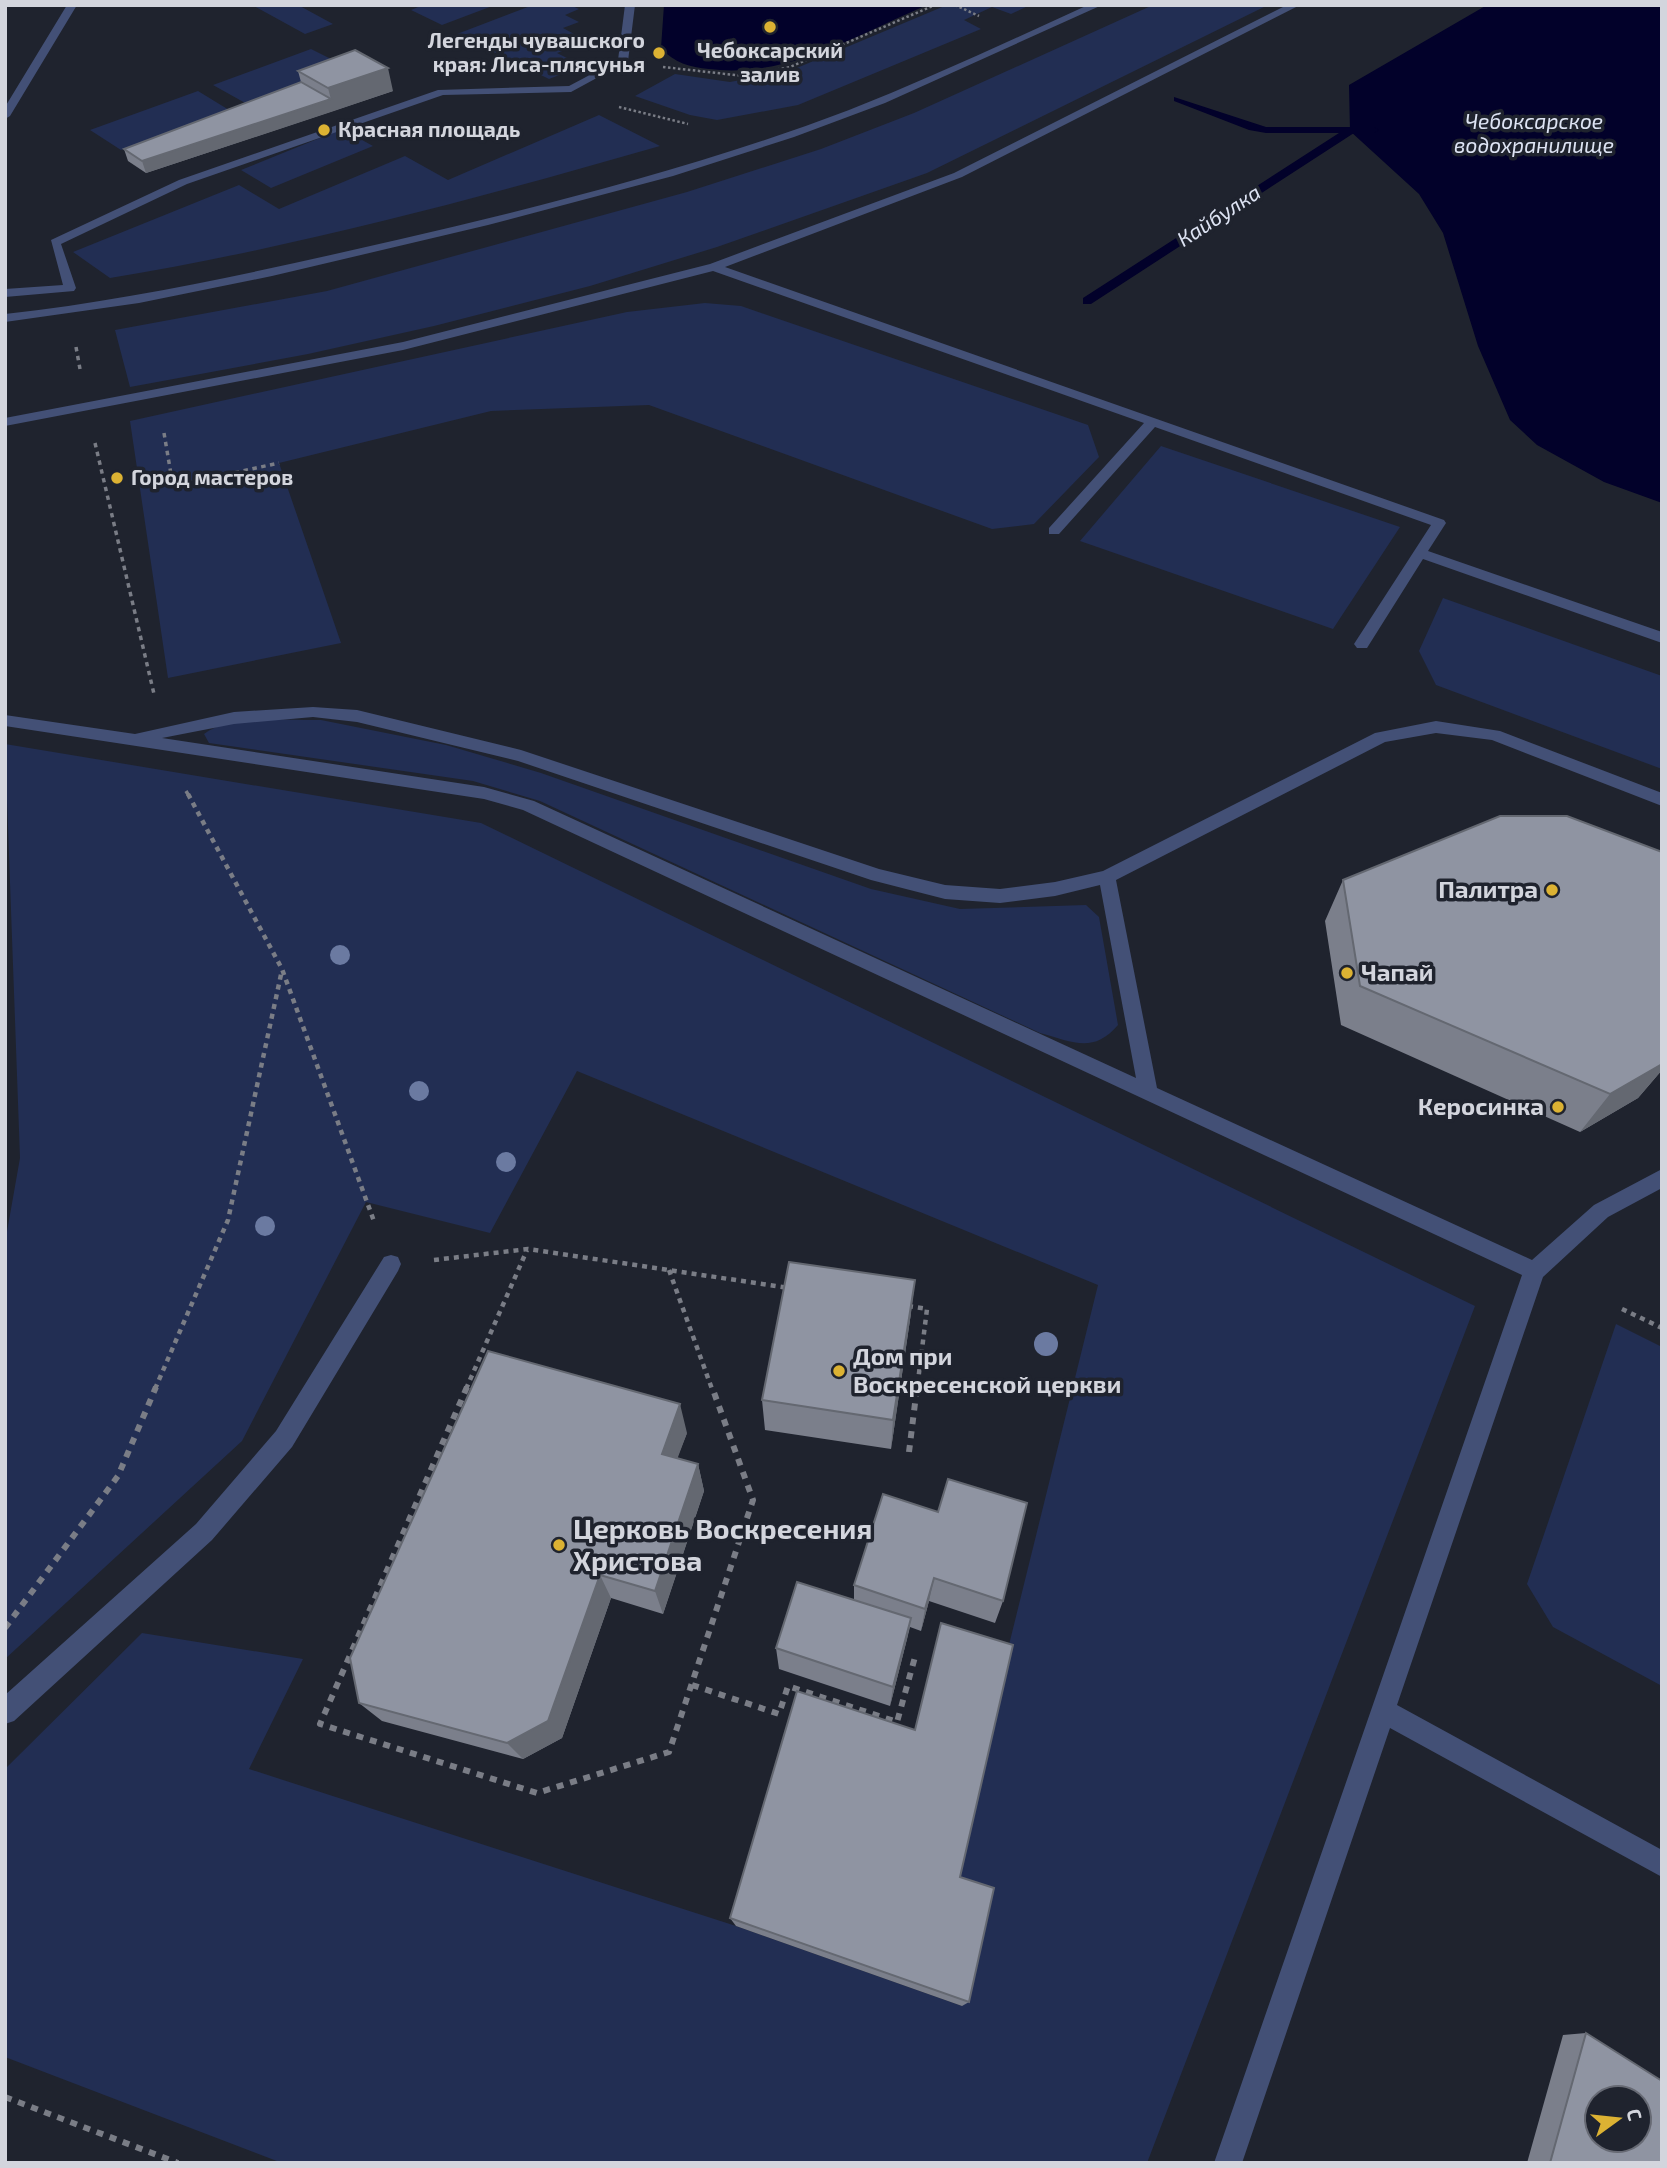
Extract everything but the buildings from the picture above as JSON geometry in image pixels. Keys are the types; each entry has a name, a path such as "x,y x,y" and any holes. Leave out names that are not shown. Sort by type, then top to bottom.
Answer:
{"street":[{"path":"5,116 72,5"},
{"path":"5,293 70,288 55,243 183,182 442,92 571,89 623,61 630,5"},
{"path":"5,318 157,296 267,274 457,229 632,182 849,113 1097,5"},
{"path":"5,422 403,346 713,267 958,174 1295,5"},
{"path":"713,267 1439,523 1362,644"},
{"path":"1054,531 1152,422"},
{"path":"1420,553 1662,638"},
{"path":"5,720 135,739 164,737 247,717 313,712 357,716 521,756 877,875 944,892 1000,895 1055,889 1107,877 1381,737 1436,727 1494,734 1662,800"},
{"path":"164,737 484,793 528,805 1534,1271"},
{"path":"1107,877 1149,1094"},
{"path":"1228,2163 1534,1271 1601,1211 1662,1178"},
{"path":"5,1713 213,1522 284,1439 391,1265"},
{"path":"1383,1711 1662,1864"}],"path":[{"path":"657,66 744,76 790,66 935,5"},
{"path":"571,89 591,100 693,125"},
{"path":"76,345 86,408 169,759 282,969 391,1265 528,1250 792,1288"},
{"path":"157,394 173,486 279,463"},
{"path":"5,1628 118,1476 223,1233 282,969"},
{"path":"528,1250 320,1724 537,1793 669,1752 753,1500 669,1270"},
{"path":"900,1305 928,1309 909,1452"},
{"path":"1622,1309 1662,1328"},
{"path":"692,1685 779,1714 788,1686 897,1722 915,1657"},
{"path":"5,2097 178,2163"}],"shaded area":[{"path":"252,5 298,5 333,24 305,34"},
{"path":"423,5 495,5 442,25 411,10"},
{"path":"533,5 570,5 579,9 565,15 579,22 563,28 576,35 561,41 573,47 557,53 571,60 556,66 567,72 549,79 457,34"},
{"path":"947,5 1030,5 1011,14 992,7 964,20 981,29 798,105 717,120 690,115 635,96 675,74 730,82 792,70"},
{"path":"1153,5 1268,5 927,173 717,247 590,286 434,326 308,354 130,387 115,330 327,291 687,192 821,149 914,113"},
{"path":"311,49 345,66 247,104 213,85"},
{"path":"198,91 229,110 121,150 90,130"},
{"path":"599,115 660,146 387,220 180,266 110,278 73,252 239,185 279,209 405,156 448,180"},
{"path":"342,129 373,146 271,188 241,170"},
{"path":"705,303 741,306 1088,425 1099,457 1034,524 992,529 649,405 491,411 279,463 341,643 168,678 130,421 627,312"},
{"path":"1161,446 1400,527 1333,629 1080,541"},
{"path":"1443,598 1662,676 1662,769 1436,685 1419,651"},
{"path":"321,720 446,745 541,773 871,889 960,909 1086,905 1099,917 1118,1025 1100,1040 1091,1043 1073,1042 1040,1033 540,801 473,781 209,743 204,734 215,728 244,721"},
{"path":"5,744 481,823 1475,1306 1147,2163 282,2163 5,2057 5,1769 142,1633 303,1659 249,1769 736,1926 962,2006 953,1888 1004,1665 1098,1285 577,1071 490,1233 366,1202 242,1441 5,1659 5,1243 20,1158"},
{"path":"1616,1324 1662,1347 1662,1686 1553,1627 1527,1584"}],"water":[{"name":"Чебоксарский залив","path":"664,5 927,5 821,52 766,67 738,70 695,67 677,61 666,53 661,48"},
{"name":"Чебоксарское водохранилище","path":"1487,5 1662,5 1662,503 1604,482 1537,445 1510,420 1478,346 1443,233 1419,194 1350,131 1349,85"}],"waterway":[{"path":"1178,99 1249,127 1266,130 1374,130"},
{"name":"Кайбулка","path":"1087,301 1350,131"}],"place":[{"name":"Чебоксарский залив","path":"770,27"},
{"name":"Легенды чувашского края: Лиса-плясунья","path":"659,53"},
{"name":"Красная площадь","path":"324,130"},
{"name":"Город мастеров","path":"117,478"},
{"name":"Палитра","path":"1552,890"},
{"name":"Чапай","path":"1347,973"},
{"name":"Керосинка","path":"1558,1107"},
{"name":"Дом при Воскресенской церкви","path":"839,1371"},
{"name":"Церковь Воскресения Христова","path":"559,1545"}]}
